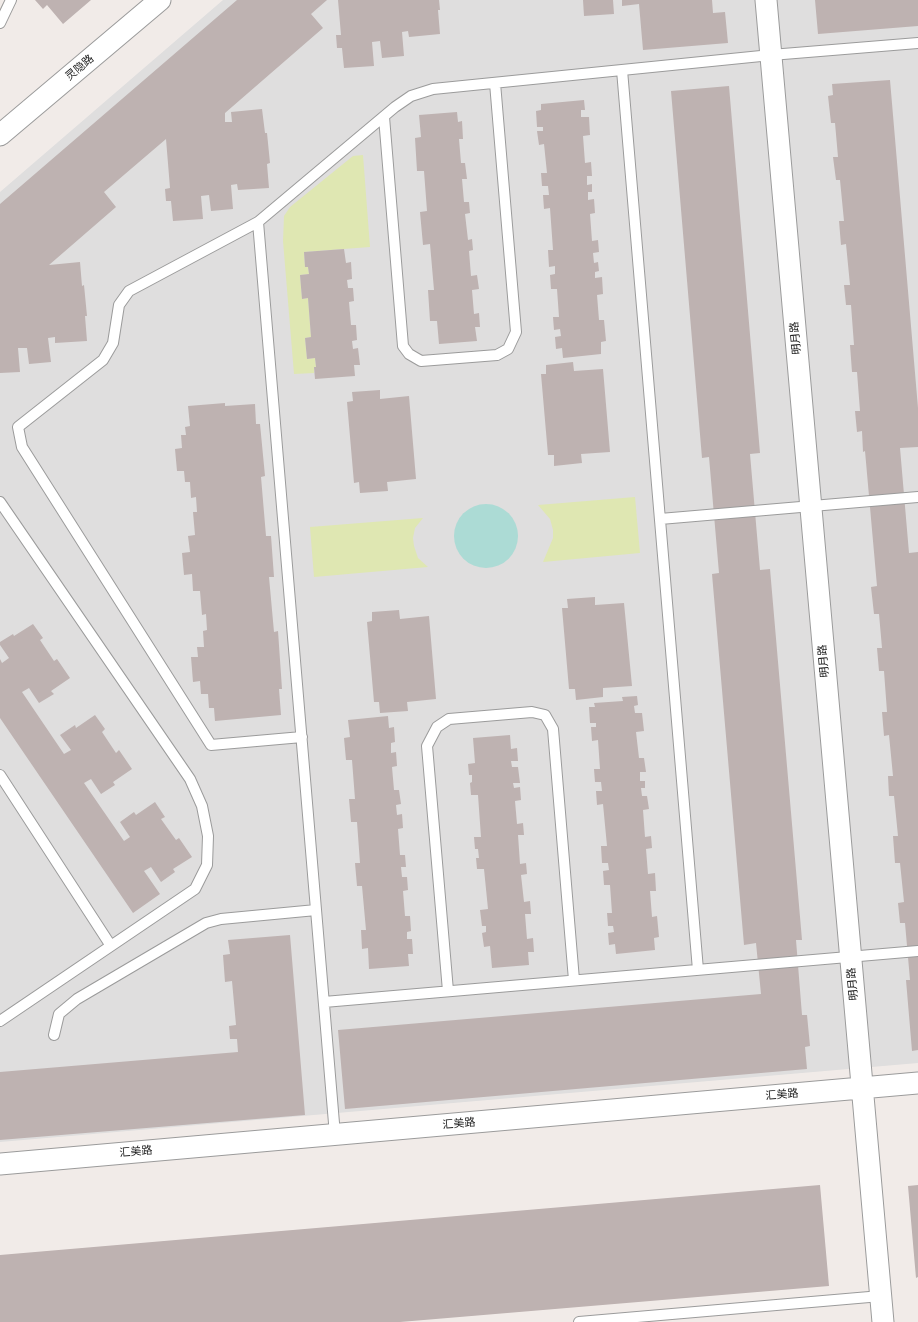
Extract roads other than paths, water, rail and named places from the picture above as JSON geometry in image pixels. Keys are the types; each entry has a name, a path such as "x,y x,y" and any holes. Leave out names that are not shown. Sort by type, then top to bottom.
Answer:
{"street":[{"name":"灵隐路","path":"0,135 160,0"},
{"name":"明月路","path":"766,0 883,1322"},
{"name":"汇美路","path":"0,1164 918,1083"}],"lane":[{"path":"0,23 11,0"},
{"path":"302,737 211,745 22,447 18,427 102,360 113,343 119,305 129,291 258,222 411,96 434,89 771,55 918,43"},
{"path":"622,70 698,970"},
{"path":"384,117 403,346 409,354 421,361 497,355 508,349 516,332 495,83"},
{"path":"258,222 335,1135"},
{"path":"660,519 918,497"},
{"path":"0,502 190,779 202,806 208,836 207,865 195,889 0,1021"},
{"path":"448,991 427,746 437,727 450,719 532,712 544,715 553,729 574,980"},
{"path":"0,775 111,946"},
{"path":"54,1035 59,1014 77,999 206,923 222,919 316,910"},
{"path":"324,1002 918,951"},
{"path":"578,1322 881,1296"}],"water":[{"path":"480,504 492,504 509,513 516,524 518,536 516,548 509,559 492,568 480,568 468,563 459,554 454,542 454,530 459,518 468,509"}]}
